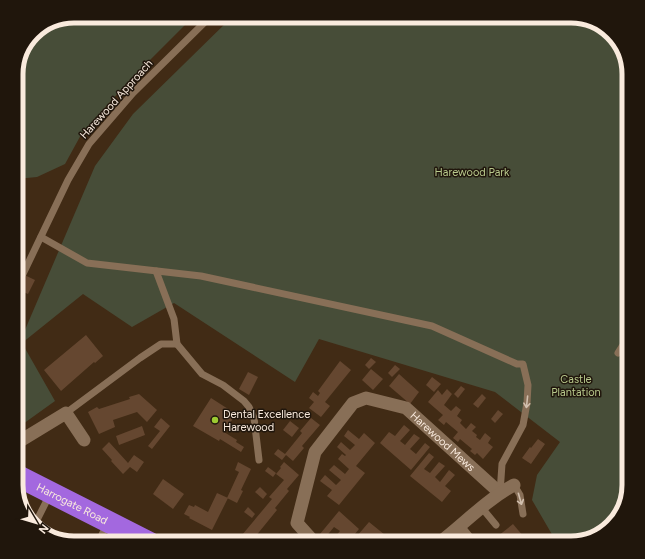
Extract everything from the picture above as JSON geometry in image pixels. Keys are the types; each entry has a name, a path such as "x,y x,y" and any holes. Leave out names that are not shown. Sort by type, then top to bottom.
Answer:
{"highway":[{"name":"Harrogate Road","path":"23,478 51,492 104,530 125,536"}],"street":[{"name":"Harewood Mews","path":"309,536 297,523 315,452 352,403 366,398 406,408 500,492"},
{"path":"23,439 66,413 84,440"},
{"path":"448,536 500,492 514,485"},
{"path":"459,528 465,536"}],"lane":[{"name":"Harewood Approach","path":"23,274 68,180 88,144 133,93 204,23"},
{"path":"41,237 87,263 201,276 432,326 517,364 523,364 528,384 527,403 523,425 502,464 500,492"},
{"path":"156,271 174,319 176,344 202,374 223,385 244,401 249,407 254,418 259,460"},
{"path":"66,413 161,344 176,344"},
{"path":"618,353 622,347"},
{"path":"514,485 520,495 523,514"},
{"path":"37,520 51,492"},
{"path":"482,508 496,525"}],"green space":[{"path":"187,23 128,82 82,133 65,164 37,177 23,178 23,71 27,55 38,38 55,27 64,24"},
{"name":"Harewood Park","path":"226,23 577,23 596,30 605,36 617,52 621,64 622,74 622,485 618,504 609,519 593,531 581,535 553,536 532,500 537,475 560,442 495,392 319,339 295,382 174,303 132,327 83,294 23,342 23,335 95,166 133,114"},
{"name":"Harewood Park","path":"23,345 55,401 23,424"}],"building":[{"path":"23,274 35,280 28,294 23,292"},
{"path":"86,335 103,356 61,391 44,370"},
{"path":"371,358 376,362 369,369 365,365"},
{"path":"340,361 351,370 325,402 330,406 321,417 309,408 314,402 309,398 313,392 318,396 320,393 318,391"},
{"path":"395,365 400,369 392,377 388,373"},
{"path":"371,369 383,379 373,390 362,380"},
{"path":"248,372 258,377 249,395 239,389"},
{"path":"399,374 419,392 410,404 389,386"},
{"path":"432,377 441,384 434,392 426,385"},
{"path":"461,386 465,389 458,398 454,394"},
{"path":"447,389 452,394 444,405 451,411 456,406 461,410 457,416 462,420 460,423 466,429 471,423 476,427 472,431 480,440 485,433 491,438 488,443 493,447 483,459 477,453 475,455 470,451 472,449 460,439 458,442 453,438 458,432 446,422 444,425 438,420 443,415 428,402 438,390 442,395"},
{"path":"139,394 157,410 147,422 137,412 113,420 115,427 99,434 88,412 97,407 99,409 130,399 129,397"},
{"path":"482,394 486,398 478,408 473,404"},
{"name":"Dental Excellence Harewood","path":"211,398 236,414 224,432 237,440 236,442 244,447 241,452 220,439 219,441 193,426"},
{"path":"498,410 503,414 495,423 491,419"},
{"path":"161,418 170,426 152,449 148,446 160,431 154,427"},
{"path":"311,418 320,425 302,446 304,448 293,461 286,455 282,460 274,454 278,449 285,454 302,433 300,431"},
{"path":"290,421 299,428 292,437 283,430"},
{"path":"404,425 410,430 400,441 405,445 414,434 420,438 410,449 416,454 425,443 430,447 411,470 380,443 389,432 395,436"},
{"path":"142,426 145,435 119,445 116,436"},
{"path":"348,430 359,439 364,433 375,443 356,466 365,473 339,505 327,496 332,490 320,481 325,475 336,485 341,480 329,470 334,465 345,474 349,469 338,459 342,454 345,456 346,455 337,447 341,442 350,450 355,445 344,436"},
{"path":"538,439 545,444 531,464 522,458"},
{"path":"109,442 128,463 134,455 144,462 137,472 130,467 123,474 102,449"},
{"path":"429,453 434,457 424,469 430,473 439,462 445,466 435,477 440,482 449,470 455,475 445,486 451,491 442,502 410,476"},
{"path":"238,462 251,469 241,490 243,491 237,503 227,498 239,472 235,470"},
{"path":"284,462 299,475 287,489 289,491 275,508 277,510 256,536 243,536 242,535 272,499 269,497 284,480 276,474 281,468 280,467"},
{"path":"268,467 276,473 273,477 265,471"},
{"path":"163,479 184,494 173,509 153,494"},
{"path":"260,487 267,494 263,499 255,492"},
{"path":"217,493 228,498 212,530 184,514 189,505 194,507 195,505 208,512"},
{"path":"248,507 255,514 252,518 244,512"},
{"path":"339,511 359,529 353,536 336,536 340,531 334,527 327,536 320,534"},
{"path":"369,522 386,536 357,536"},
{"path":"513,524 523,536 498,536"}],"place":[{"name":"Dental Excellence Harewood","path":"215,420"}],"park label":[{"name":"Castle Plantation","path":"576,385"}]}
